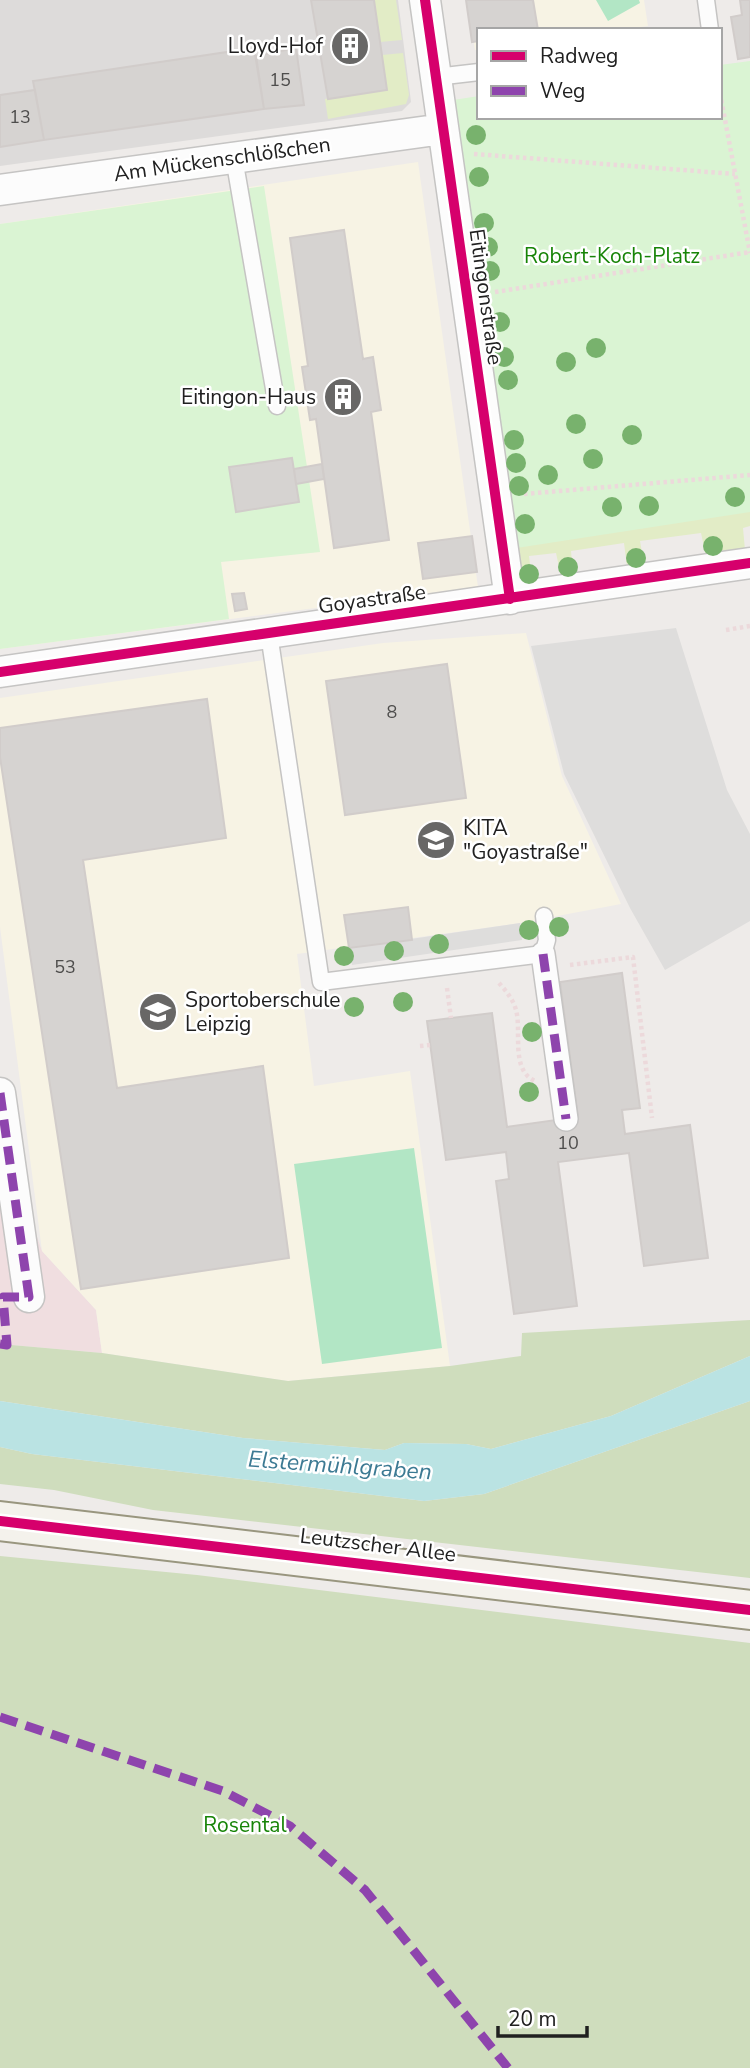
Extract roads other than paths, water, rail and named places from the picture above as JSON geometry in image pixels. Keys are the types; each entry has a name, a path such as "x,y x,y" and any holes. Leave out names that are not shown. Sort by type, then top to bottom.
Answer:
{"main road":[{"name":"Leutzscher Allee","path":"0,1521 750,1610"}],"street":[{"name":"Eitingonstraße","path":"425,0 510,598"},
{"name":"Am Mückenschlößchen","path":"0,190 233,158 445,140"},
{"name":"Goyastraße","path":"0,672 750,563"},
{"path":"544,961 566,1119"},
{"path":"0,1094 5,1162 29,1297"}],"lane":[{"path":"706,0 710,28"},
{"path":"436,77 477,72"},
{"path":"233,158 277,406"},
{"path":"269,634 321,982 544,961 547,940 544,916"}],"water":[{"name":"Elstermühlgraben","path":"750,1356 750,1401 484,1494 424,1501 32,1454 0,1447 0,1401 243,1438 385,1450 404,1443 466,1444 491,1449 611,1416"}],"place":[{"name":"Lloyd-Hof","path":"350,46"},
{"name":"Eitingon-Haus","path":"343,397"},
{"name":"KITA \"Goyastraße\"","path":"436,840"},
{"name":"Sportoberschule Leipzig","path":"158,1012"}],"park label":[{"name":"Robert-Koch-Platz","path":"612,256"},
{"name":"Rosental","path":"245,1825"}]}
